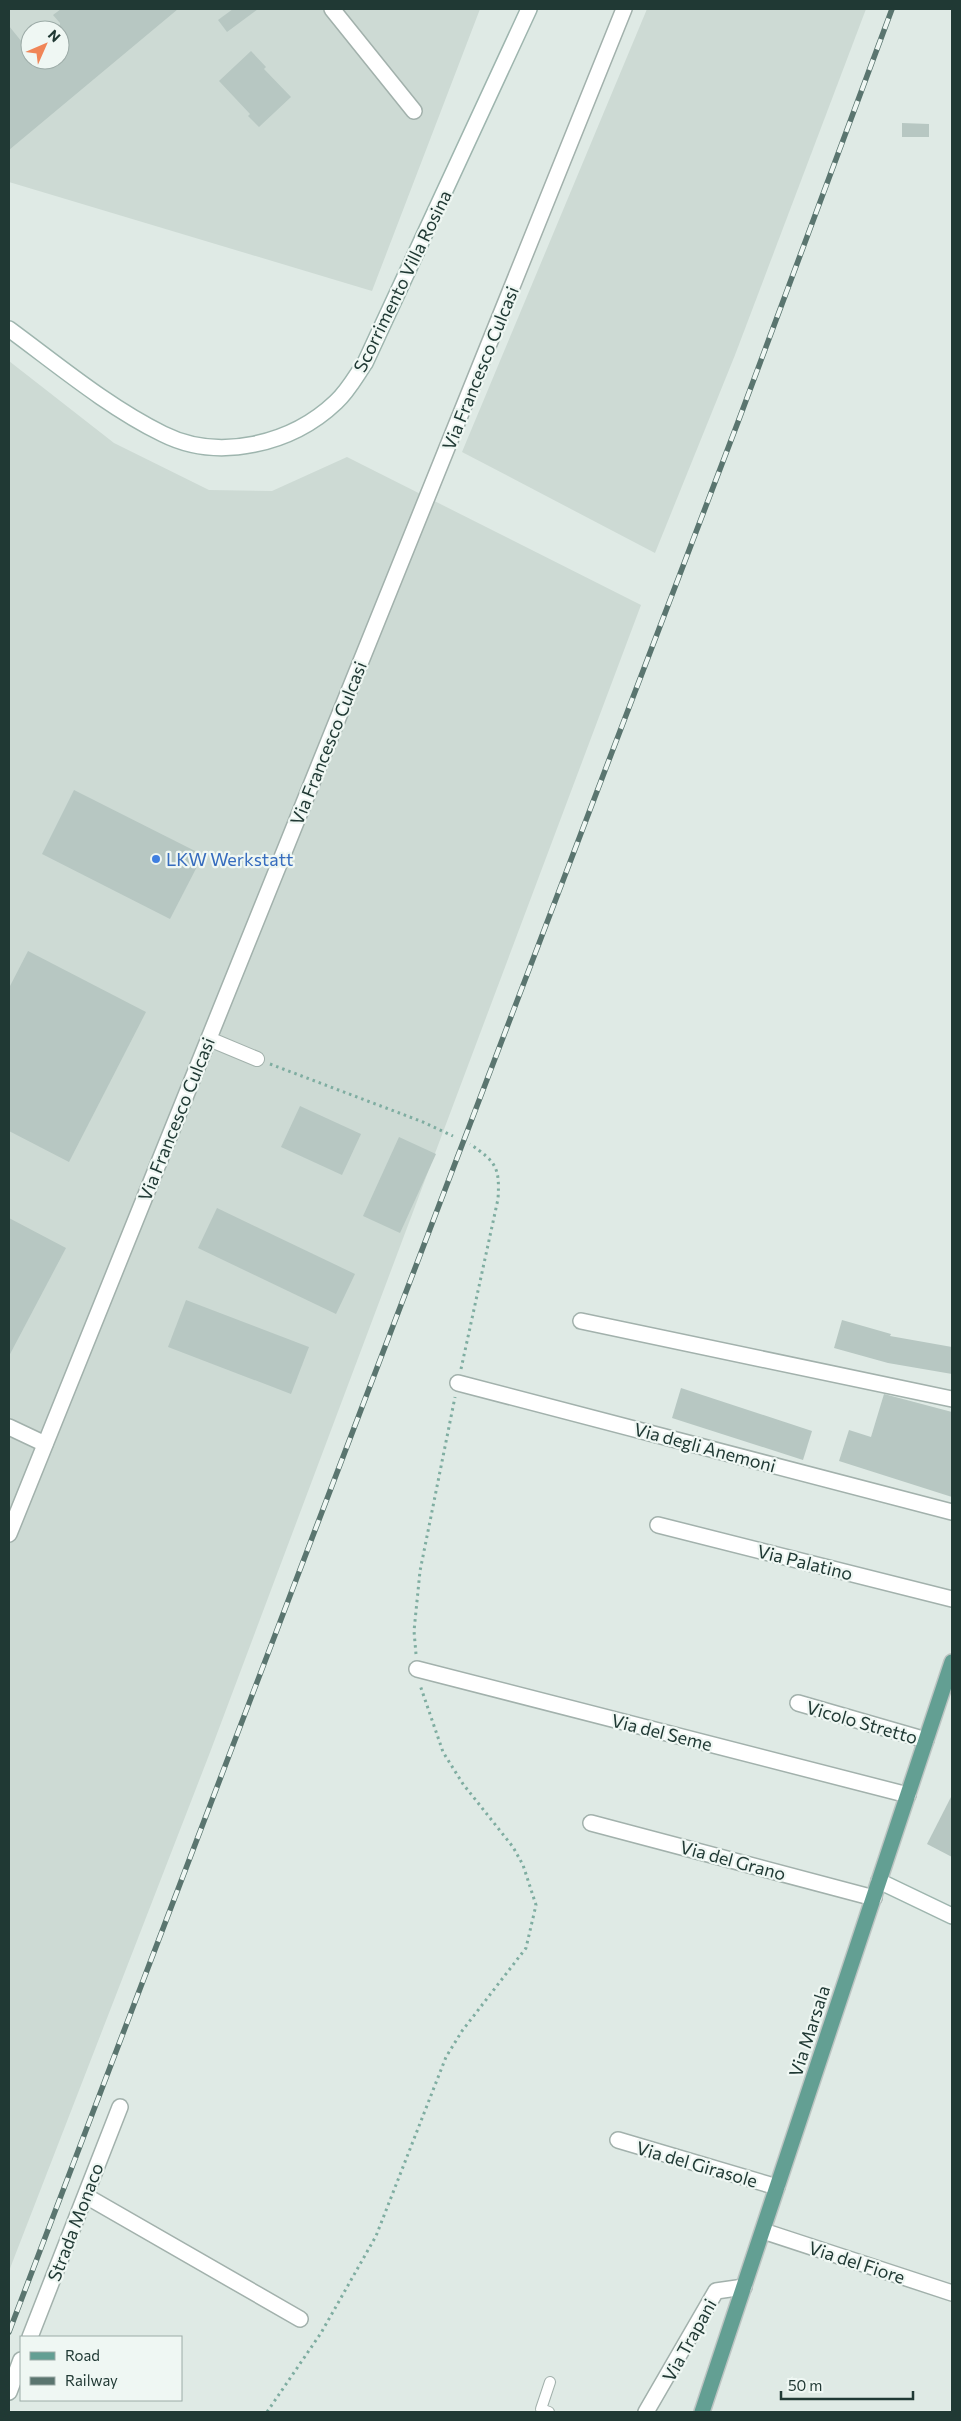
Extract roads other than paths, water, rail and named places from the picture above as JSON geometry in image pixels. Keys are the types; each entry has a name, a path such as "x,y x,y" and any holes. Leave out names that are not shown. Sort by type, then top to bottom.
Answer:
{"main road":[{"name":"Via Marsala","path":"702,2412 952,1662"}],"street":[{"path":"332,9 414,111"},
{"name":"Scorrimento Villa Rosina","path":"9,329 84,383 164,435 196,444 224,447 260,443 288,434 319,417 349,388 379,336 529,9"},
{"name":"Via Francesco Culcasi","path":"9,1534 624,9"},
{"path":"209,1039 257,1059"},
{"path":"582,1321 952,1399"},
{"name":"Via degli Anemoni","path":"458,1383 952,1512"},
{"path":"9,1427 45,1444"},
{"name":"Via Palatino","path":"658,1525 952,1599"},
{"name":"Via del Seme","path":"417,1669 908,1795"},
{"name":"Vicolo Stretto","path":"798,1703 926,1740"},
{"name":"Via del Grano","path":"591,1823 874,1898"},
{"path":"879,1881 952,1916"},
{"name":"Strada Monaco","path":"30,2336 120,2107"},
{"name":"Via del Girasole","path":"618,2140 777,2187"},
{"path":"86,2196 300,2319"},
{"name":"Via del Fiore","path":"763,2231 952,2293"},
{"name":"Via Trapani","path":"646,2412 716,2291 744,2287"},
{"path":"9,2392 20,2363"}],"lane":[{"path":"549,2412 542,2409 550,2382"}],"railway":[{"path":"9,2332 738,422 892,9"}],"place":[{"name":"LKW Werkstatt","path":"156,859"}]}
